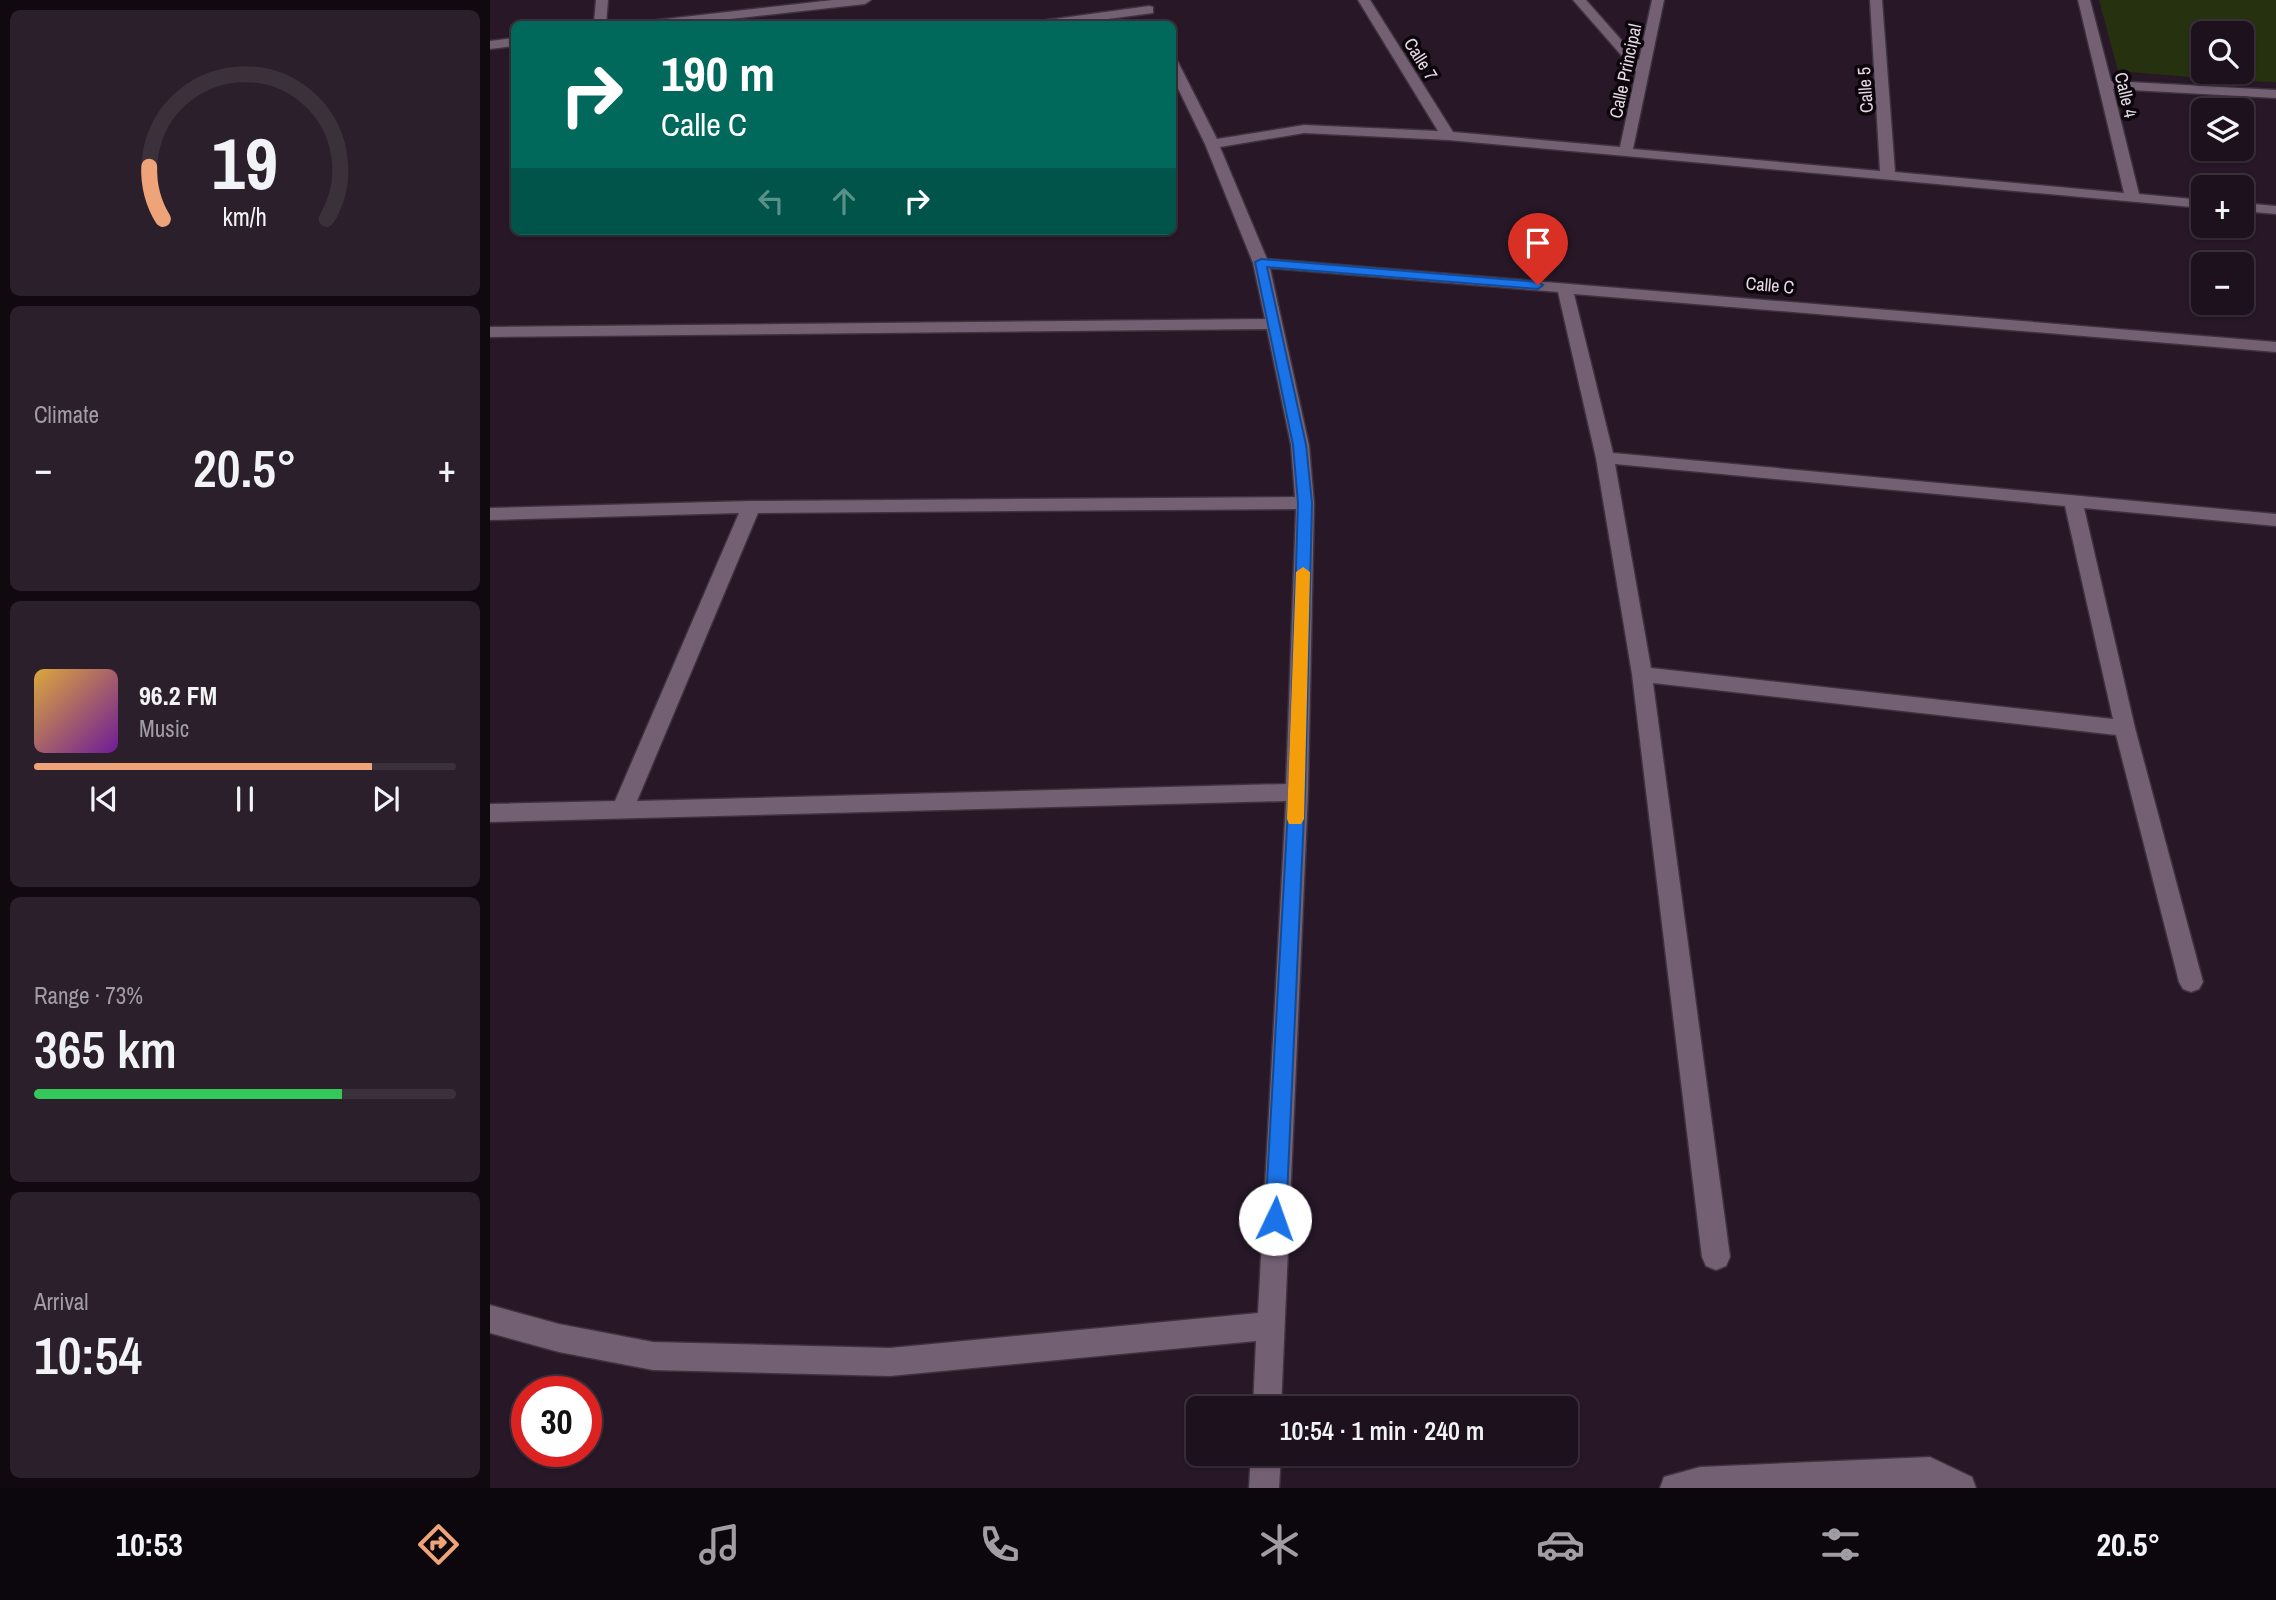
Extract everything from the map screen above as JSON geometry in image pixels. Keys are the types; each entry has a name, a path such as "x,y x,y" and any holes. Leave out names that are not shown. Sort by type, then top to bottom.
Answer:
{"street":[{"path":"600,21 602,0"},
{"path":"683,21 865,0"},
{"name":"Calle 7","path":"1364,0 1448,136"},
{"path":"1579,0 1643,72"},
{"name":"Calle Principal","path":"1626,150 1658,0"},
{"name":"Calle 5","path":"1876,0 1888,177"},
{"name":"Calle 4","path":"2084,0 2133,199"},
{"path":"1063,21 1147,5"},
{"path":"490,45 511,42"},
{"path":"1176,70 1212,144 1261,262 1300,445 1305,503 1297,792 1267,1396"},
{"path":"2106,85 2276,94"},
{"path":"1212,144 1304,129 1448,136 2191,203"},
{"path":"2254,209 2276,210"},
{"name":"Calle C","path":"1261,262 2276,347"},
{"path":"1565,288 1605,458 1642,674 1716,1257"},
{"path":"490,332 1274,324"},
{"path":"1605,458 2276,520"},
{"path":"2073,501 2125,728 2190,982"},
{"path":"490,514 751,507 1305,503"},
{"path":"623,808 751,507"},
{"path":"1642,674 2125,728"},
{"path":"490,813 1297,792"},
{"path":"490,1319 559,1338 653,1356 890,1362 1270,1326"},
{"path":"1264,1488 1265,1466"},
{"path":"1675,1488 1700,1482 1930,1472 1961,1488"}],"green space":[{"path":"2099,0 2276,0 2276,82 2254,81 2254,21 2191,21 2191,77 2118,71"}],"slow traffic":[{"path":"1295,819 1303,572"}],"route":[{"path":"1275,1219 1297,792 1305,503 1300,445 1261,262 1538,285"}]}
